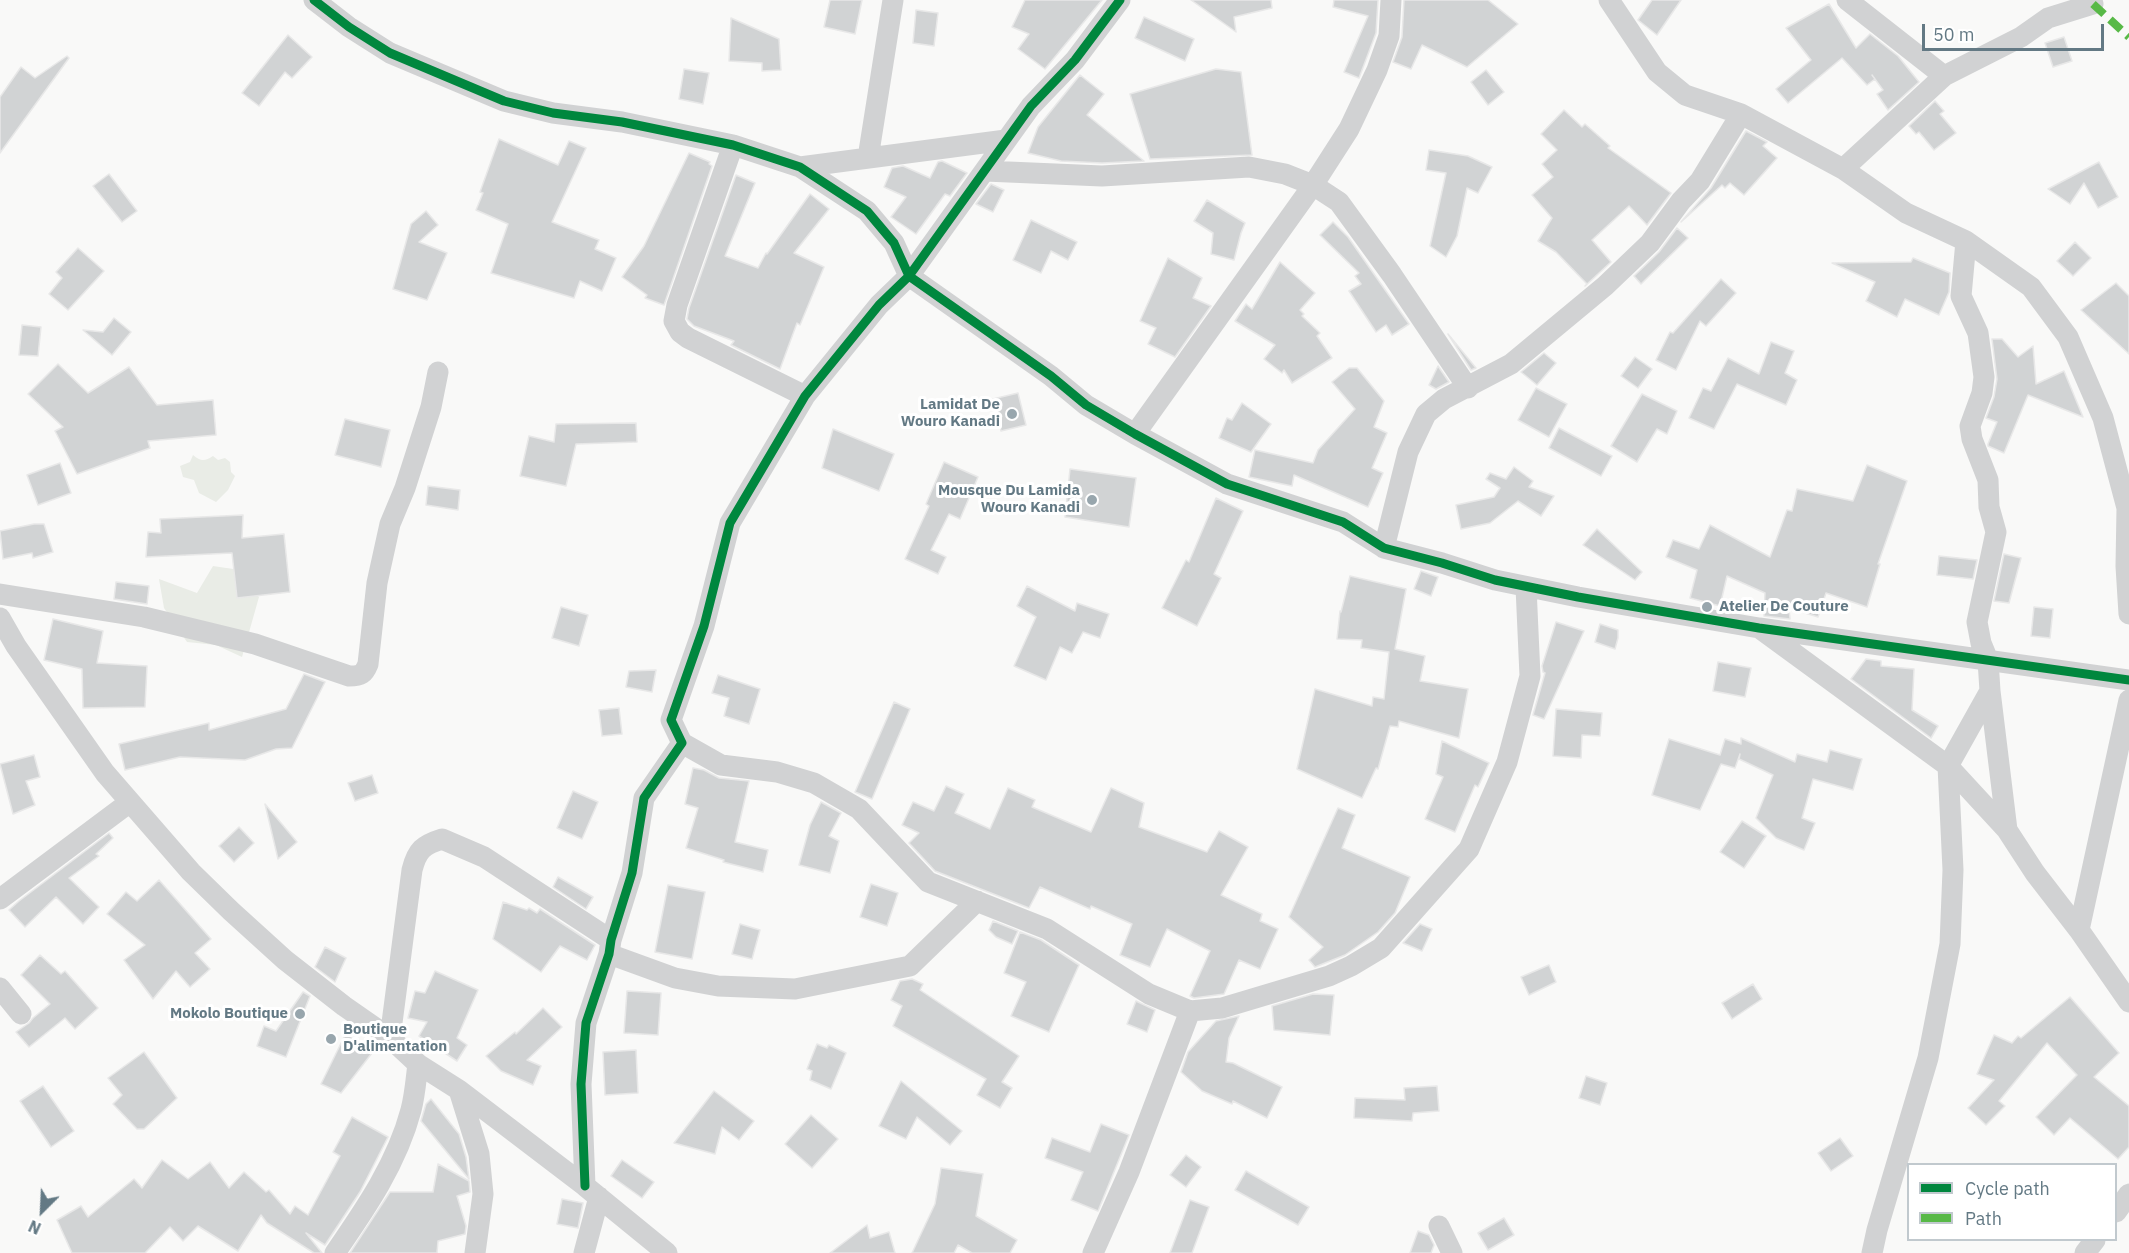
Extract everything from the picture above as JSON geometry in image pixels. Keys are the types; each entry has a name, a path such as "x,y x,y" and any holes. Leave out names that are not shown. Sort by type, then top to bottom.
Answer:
{"street":[{"path":"314,0 349,27 390,52 504,101 553,113 622,122 733,145 800,167 867,212 894,243 909,276 1051,376 1086,405 1227,484 1343,522 1384,548 1442,562 1495,580 1526,587 1759,628 2129,680"},
{"path":"868,158 893,0"},
{"path":"1120,0 1075,60 1031,106 909,276 879,304 805,396 730,523 704,626 671,720 682,743 721,765 777,772 814,783 859,809 928,882 1047,929 1149,994 1190,1011 1222,1008 1329,976 1381,948 1469,849 1507,762 1530,676 1526,587"},
{"path":"1135,434 1313,185 1348,129 1377,70 1389,36 1391,0"},
{"path":"1609,0 1657,72 1685,96 1741,114 1843,168 1906,213 1966,241 2031,287 2068,336 2103,418 2127,508 2126,566 2129,614"},
{"path":"1847,0 1944,76"},
{"path":"1843,168 1944,76 2022,37 2048,18 2094,4"},
{"path":"1384,548 1408,452 1426,414 1444,399 1511,364 1605,286 1650,243 1681,201 1700,181 1741,114"},
{"path":"800,167 1006,141"},
{"path":"733,145 686,275 674,321 680,332 688,338 805,396"},
{"path":"985,171 1102,176 1249,166 1285,174 1313,185 1339,202 1392,275 1468,388"},
{"path":"1966,241 1962,296 1978,333 1984,377 1982,393 1970,426 1976,452 1988,480 1989,507 1996,532 1977,622 1981,643 1988,660 2007,830"},
{"path":"0,594 144,617 255,644 350,676 365,673 377,583 390,524 405,488 431,407 438,372"},
{"path":"0,618 16,646 105,773 191,872 231,912 285,960 390,1038 418,1064 459,1090 592,1191 667,1253"},
{"path":"1759,628 1948,766 2007,830 2035,873 2079,930 2129,1002"},
{"path":"1872,1253 1928,1058 1950,944 1953,870 1948,766 1990,691"},
{"path":"2079,930 2129,700"},
{"path":"584,1253 592,1191 581,1084 586,1023 632,873 644,798 682,743"},
{"path":"0,899 130,802"},
{"path":"390,1038 415,858 426,844 442,839 484,857 610,947 675,978 718,986 795,989 910,966 977,901"},
{"path":"0,988 21,1014"},
{"path":"1093,1253 1129,1172 1190,1011"},
{"path":"335,1253 375,1194 390,1166 411,1110 418,1064"},
{"path":"459,1090 479,1154 483,1194 475,1253"},
{"path":"2117,1209 2129,1194"},
{"path":"1439,1226 1452,1253"}],"shaded area":[{"path":"193,455 201,460 213,456 218,460 225,458 230,462 231,472 235,476 228,490 216,502 199,493 194,480 183,477 180,466 190,462"},
{"path":"213,566 240,570 259,597 242,657 216,645 187,642 164,608 159,579 197,593"}],"building":[{"path":"830,0 862,0 855,34 824,27"},
{"path":"1025,0 1102,0 1045,69 1018,49 1029,34 1012,27"},
{"path":"1191,0 1271,0 1272,8 1234,17 1236,32"},
{"path":"1334,0 1378,0 1376,33 1359,78 1344,72 1368,16 1333,7"},
{"path":"1404,0 1488,0 1518,24 1467,67 1422,45 1411,69 1393,62 1402,37"},
{"path":"1652,0 1681,0 1657,35 1638,20"},
{"path":"1829,4 1856,48 1870,34 1898,56 1919,82 1888,110 1877,94 1883,90 1875,79 1867,85 1842,58 1788,103 1776,89 1811,60 1786,28"},
{"path":"916,10 938,13 934,46 913,43"},
{"path":"1144,17 1194,39 1185,61 1135,38"},
{"path":"731,18 779,39 781,70 762,71 762,63 729,61"},
{"path":"288,35 312,57 292,78 285,72 259,106 242,93"},
{"path":"2064,37 2072,61 2053,67 2045,43"},
{"path":"67,56 69,58 0,153 0,97 21,67 35,78"},
{"path":"684,69 709,73 703,104 679,99"},
{"path":"1216,69 1241,72 1252,155 1150,159 1130,94"},
{"path":"1486,70 1504,92 1488,105 1471,82"},
{"path":"1080,75 1104,94 1087,115 1144,161 1102,163 1061,161 1028,153 1038,127"},
{"path":"1935,101 1944,111 1940,114 1956,133 1934,150 1919,132 1916,134 1909,126"},
{"path":"1564,110 1582,127 1585,124 1610,146 1608,148 1671,193 1647,225 1629,206 1592,240 1611,262 1585,286 1587,284 1556,252 1538,241 1552,218 1532,195 1553,177 1542,164 1557,150 1541,134"},
{"path":"1746,131 1767,142 1763,146 1777,158 1744,195 1730,183 1725,188 1722,185 1681,222 1711,188"},
{"path":"499,139 558,165 569,141 586,148 552,222 599,240 595,249 616,258 602,291 580,281 574,298 491,273 508,224 476,210"},
{"path":"1429,150 1468,156 1492,167 1478,193 1467,188 1457,236 1446,257 1430,246 1446,173 1426,170"},
{"path":"689,153 710,162 712,166 664,305 645,298 647,295 622,277 644,246"},
{"path":"942,161 967,173 950,196 945,194 916,234 891,217 906,197 884,187 892,168 903,166 930,178 938,162"},
{"path":"2099,162 2118,197 2098,208 2084,183 2070,204 2048,189"},
{"path":"109,174 137,211 122,222 93,186"},
{"path":"736,175 755,183 725,256 758,268 766,253 810,194 829,209 794,253 824,267 800,325 797,323 780,369 731,345 734,341 694,326 687,319"},
{"path":"991,184 1004,190 993,212 976,204"},
{"path":"1207,200 1245,223 1234,260 1211,254 1213,233 1194,221"},
{"path":"426,211 438,225 419,242 447,253 427,300 393,289 411,224"},
{"path":"1031,220 1077,242 1068,260 1051,251 1041,273 1013,260"},
{"path":"1333,222 1348,237 1409,324 1392,335 1386,325 1376,332 1349,291 1361,284 1355,276 1359,273 1320,235"},
{"path":"1677,228 1688,238 1641,284 1634,276 1659,252"},
{"path":"2075,242 2091,258 2073,276 2057,261"},
{"path":"78,248 104,271 68,310 49,294 62,278 56,272"},
{"path":"1168,258 1202,278 1193,298 1211,306 1175,357 1148,344 1156,328 1140,321"},
{"path":"1913,258 1950,273 1949,292 1939,315 1905,299 1897,317 1866,301 1875,282 1832,263 1911,262"},
{"path":"1280,262 1315,293 1300,310 1304,314 1302,316 1320,333 1317,336 1332,358 1292,383 1284,370 1282,373 1264,359 1275,345 1235,321 1246,304 1252,309"},
{"path":"1721,279 1736,293 1706,326 1700,321 1676,370 1656,360 1670,332 1673,333"},
{"path":"2116,283 2129,296 2129,354 2081,310"},
{"path":"114,318 131,332 112,355 83,330 103,332"},
{"path":"22,325 41,327 38,356 19,355"},
{"path":"1448,334 1476,368 1471,370"},
{"path":"1992,339 2002,339 2018,357 2033,346 2036,384 2064,371 2083,417 2028,395 2004,453 1988,446 1997,422 1986,418 1994,397 1997,379"},
{"path":"1771,342 1794,351 1785,373 1797,380 1786,405 1737,384 1714,429 1689,418 1703,388 1711,391 1728,358 1759,374"},
{"path":"1544,353 1556,363 1537,385 1521,372"},
{"path":"1635,357 1652,369 1638,388 1621,376"},
{"path":"58,364 88,393 129,367 157,405 213,400 216,435 148,441 150,448 77,474 55,431 63,427 28,394"},
{"path":"1438,366 1449,382 1436,389 1429,385"},
{"path":"1349,368 1357,368 1384,401 1374,427 1387,433 1372,468 1383,473 1368,507 1294,475 1292,486 1249,477 1255,450 1313,463 1318,450 1355,409 1332,382"},
{"path":"1536,388 1567,404 1549,437 1518,420"},
{"path":"1018,393 1026,425 1001,431 993,399"},
{"path":"1642,394 1677,411 1667,434 1657,429 1637,462 1611,446"},
{"path":"1242,403 1271,424 1251,452 1219,438 1227,418 1232,420"},
{"path":"345,419 390,430 381,467 335,455"},
{"path":"636,423 637,442 576,444 566,486 520,476 529,436 554,442 556,424"},
{"path":"1559,428 1612,456 1601,476 1549,448"},
{"path":"833,429 894,454 879,491 822,468"},
{"path":"944,462 978,477 960,519 949,514 931,550 946,557 938,574 905,559 929,506 926,504"},
{"path":"60,463 71,493 38,505 27,475"},
{"path":"1867,465 1907,481 1878,564 1880,564 1867,607 1826,593 1818,617 1789,608 1790,619 1764,616 1765,593 1727,576 1720,606 1690,598 1697,570 1666,557 1673,540 1699,549 1710,525 1770,557 1787,510 1792,511 1797,489 1853,501"},
{"path":"1514,467 1533,481 1529,487 1554,496 1541,516 1518,501 1490,523 1461,529 1456,505 1494,497 1500,488 1486,479 1490,473 1506,479"},
{"path":"1070,469 1136,478 1129,527 1065,517"},
{"path":"428,486 460,490 458,510 426,505"},
{"path":"1216,498 1243,511 1214,574 1221,578 1197,626 1162,608 1186,560 1189,562"},
{"path":"243,515 242,538 284,534 290,592 237,598 232,553 146,557 148,532 161,533 160,519"},
{"path":"44,524 53,552 33,558 32,553 3,559 0,531"},
{"path":"1597,529 1642,572 1635,580 1583,545"},
{"path":"2004,554 2021,558 2009,603 1994,601"},
{"path":"1939,556 1977,560 1973,579 1937,575"},
{"path":"1421,571 1438,577 1431,596 1414,589"},
{"path":"1350,576 1406,589 1395,649 1425,656 1420,681 1468,689 1459,738 1399,721 1398,727 1390,726 1378,769 1376,768 1362,798 1297,769 1315,689 1372,706 1373,697 1384,699 1389,652 1361,648 1362,640 1337,639 1340,611"},
{"path":"116,582 149,586 147,604 114,599"},
{"path":"1027,586 1075,611 1077,603 1109,614 1100,638 1083,632 1072,653 1060,647 1046,680 1014,666 1036,617 1017,606"},
{"path":"561,607 588,615 579,646 552,638"},
{"path":"2034,607 2053,609 2050,638 2031,636"},
{"path":"53,619 103,631 97,663 147,666 145,707 83,708 82,669 44,660"},
{"path":"1556,622 1584,631 1544,719 1533,715 1545,673 1542,666"},
{"path":"1600,624 1618,630 1615,649 1595,642"},
{"path":"1866,659 1881,661 1881,666 1914,669 1912,710 1938,726 1931,738 1851,679"},
{"path":"1718,662 1751,668 1745,697 1713,691"},
{"path":"656,670 652,692 626,687 629,671"},
{"path":"304,674 325,682 292,748 276,749 245,760 180,757 125,770 119,744 209,723 209,730 286,709"},
{"path":"718,675 760,689 749,724 724,716 729,698 712,693"},
{"path":"894,702 910,709 872,799 855,792"},
{"path":"619,708 622,734 602,736 599,710"},
{"path":"1556,709 1602,713 1600,736 1582,735 1581,758 1553,756"},
{"path":"1741,738 1795,762 1797,754 1827,762 1830,750 1862,759 1853,790 1813,779 1802,818 1815,823 1804,850 1776,838 1756,818 1773,775 1739,759 1740,754 1735,768 1721,764 1700,810 1652,795 1669,739 1720,755 1725,739 1741,744"},
{"path":"1442,741 1489,763 1478,787 1475,785 1455,832 1425,819 1443,777 1436,774"},
{"path":"34,755 40,777 26,781 35,805 13,814 0,764"},
{"path":"693,768 704,770 719,778 749,781 735,842 768,850 763,872 723,862 724,860 686,848 698,808 685,804"},
{"path":"372,775 378,793 355,801 348,783"},
{"path":"946,786 964,794 955,813 990,829 1008,788 1035,800 1032,807 1091,832 1111,788 1144,803 1139,827 1207,852 1219,831 1248,847 1221,895 1262,914 1260,921 1278,929 1260,969 1239,960 1224,994 1194,998 1190,996 1210,951 1167,929 1150,967 1120,955 1132,924 1040,887 1029,908 935,871 909,843 919,833 902,825 913,802 934,811"},
{"path":"573,791 598,802 582,839 557,828"},
{"path":"821,802 841,813 829,836 839,841 830,873 799,865 810,825"},
{"path":"265,804 297,842 278,859"},
{"path":"1338,808 1355,815 1342,848 1410,877 1395,913 1378,932 1345,955 1315,967 1309,960 1323,947 1289,917"},
{"path":"1742,821 1766,836 1744,868 1720,852"},
{"path":"239,827 254,843 234,862 219,846"},
{"path":"109,833 113,838 96,854 99,856 69,878 99,907 83,924 56,897 25,927 9,910 19,901"},
{"path":"558,877 593,897 586,909 553,887"},
{"path":"159,880 211,939 195,953 210,969 190,987 176,971 153,999 124,960 145,945 107,914 126,892 137,901"},
{"path":"871,884 898,893 887,926 860,917"},
{"path":"668,885 705,892 692,959 655,952"},
{"path":"503,902 527,910 529,908 537,913 540,909 595,945 587,960 560,946 541,972 493,939"},
{"path":"993,921 1018,931 1012,944 996,937 989,930"},
{"path":"740,924 760,930 752,959 732,954"},
{"path":"1420,924 1432,929 1422,951 1403,943"},
{"path":"1020,932 1041,940 1079,965 1049,1032 1011,1016 1026,982 1004,973"},
{"path":"325,947 346,958 335,982 315,967"},
{"path":"40,955 61,974 65,971 98,1008 75,1029 65,1018 29,1047 16,1032 50,1004 21,975"},
{"path":"1549,965 1556,982 1529,995 1521,977"},
{"path":"435,971 478,990 457,1038 467,1045 457,1061 419,1036 427,1022 408,1018 415,991 425,993"},
{"path":"912,979 923,984 920,990 1019,1056 1002,1082 1012,1088 1000,1108 977,1095 986,1079 893,1026 902,1006 891,1000 900,981"},
{"path":"1753,984 1762,999 1732,1019 1722,1003"},
{"path":"627,991 661,993 658,1035 624,1033"},
{"path":"303,992 310,996 286,1057 257,1046 264,1026 276,1031"},
{"path":"1313,994 1334,995 1330,1035 1274,1030 1272,1006"},
{"path":"2070,997 2119,1053 2094,1077 2129,1106 2129,1147 2118,1159 2070,1118 2054,1135 2036,1117 2077,1075 2047,1043 1999,1101 2005,1106 1986,1125 1968,1108 1994,1080 1977,1074 1994,1035 2012,1043"},
{"path":"1136,1001 1155,1010 1147,1032 1127,1024"},
{"path":"543,1008 562,1027 527,1060 541,1066 533,1085 501,1071 486,1056 515,1032 516,1034"},
{"path":"1239,1016 1229,1038 1226,1062 1233,1063 1282,1087 1267,1118 1233,1101 1232,1104 1202,1091 1181,1072 1188,1052 1216,1021"},
{"path":"346,1033 372,1053 341,1093 321,1084"},
{"path":"817,1044 827,1048 829,1045 846,1053 831,1089 810,1080 812,1071 807,1069"},
{"path":"636,1050 638,1093 605,1095 603,1052"},
{"path":"144,1052 177,1098 144,1129 137,1129 113,1104 122,1095 108,1078"},
{"path":"1586,1076 1607,1083 1600,1105 1579,1098"},
{"path":"901,1081 962,1131 950,1145 917,1117 906,1139 879,1126"},
{"path":"43,1086 74,1131 51,1147 20,1101"},
{"path":"1437,1086 1439,1111 1413,1113 1412,1121 1354,1118 1355,1098 1405,1100 1404,1088"},
{"path":"714,1091 754,1121 739,1140 722,1127 715,1154 674,1143"},
{"path":"431,1099 459,1134 466,1157 469,1179 421,1121 426,1104"},
{"path":"811,1115 838,1139 812,1168 785,1144"},
{"path":"352,1117 388,1137 360,1192 325,1245 306,1233 322,1253 314,1253 267,1223 261,1215 238,1251 198,1226 183,1241 170,1227 145,1253 72,1253 57,1220 81,1206 88,1217 134,1179 142,1188 162,1160 188,1179 210,1162 229,1188 244,1172 266,1192 269,1190 290,1214 295,1206 308,1215 340,1156 333,1152"},
{"path":"1101,1124 1129,1135 1098,1211 1071,1200 1083,1172 1045,1158 1052,1138 1090,1152"},
{"path":"1840,1138 1853,1156 1831,1171 1818,1153"},
{"path":"1186,1155 1201,1167 1186,1187 1170,1175"},
{"path":"622,1160 654,1182 642,1198 611,1176"},
{"path":"438,1164 469,1181 470,1192 457,1196 466,1226 465,1234 438,1241 437,1253 350,1253 390,1192 433,1192"},
{"path":"941,1168 983,1174 976,1216 1017,1240 1010,1253 972,1253 958,1245 954,1253 912,1253 935,1204"},
{"path":"1246,1171 1309,1207 1298,1225 1235,1190"},
{"path":"562,1199 583,1203 578,1228 557,1224"},
{"path":"1190,1200 1209,1207 1192,1253 1170,1253"},
{"path":"1504,1218 1514,1235 1488,1250 1478,1233"},
{"path":"867,1225 870,1238 889,1232 895,1253 830,1253"},
{"path":"1418,1231 1429,1235 1434,1245 1431,1253 1410,1253"}],"marked path":[{"path":"2093,4 2129,37"}],"cycle path":[{"path":"314,0 349,27 390,53 504,101 553,113 622,122 733,145 800,167 867,211 894,243 909,276 1051,376 1086,405 1227,484 1343,522 1384,548 1495,580 1578,597 1759,628 2129,680"},
{"path":"585,1186 581,1084 586,1023 632,873 644,798 682,743 671,720 704,626 730,523 805,396 879,305 909,276 1031,106 1075,60 1120,0"}],"place":[{"name":"Lamidat De Wouro Kanadi","path":"1012,414"},
{"name":"Mousque Du Lamida Wouro Kanadi","path":"1092,500"},
{"name":"Atelier De Couture","path":"1707,607"},
{"name":"Mokolo Boutique","path":"300,1014"},
{"name":"Boutique D'alimentation","path":"331,1039"}]}
